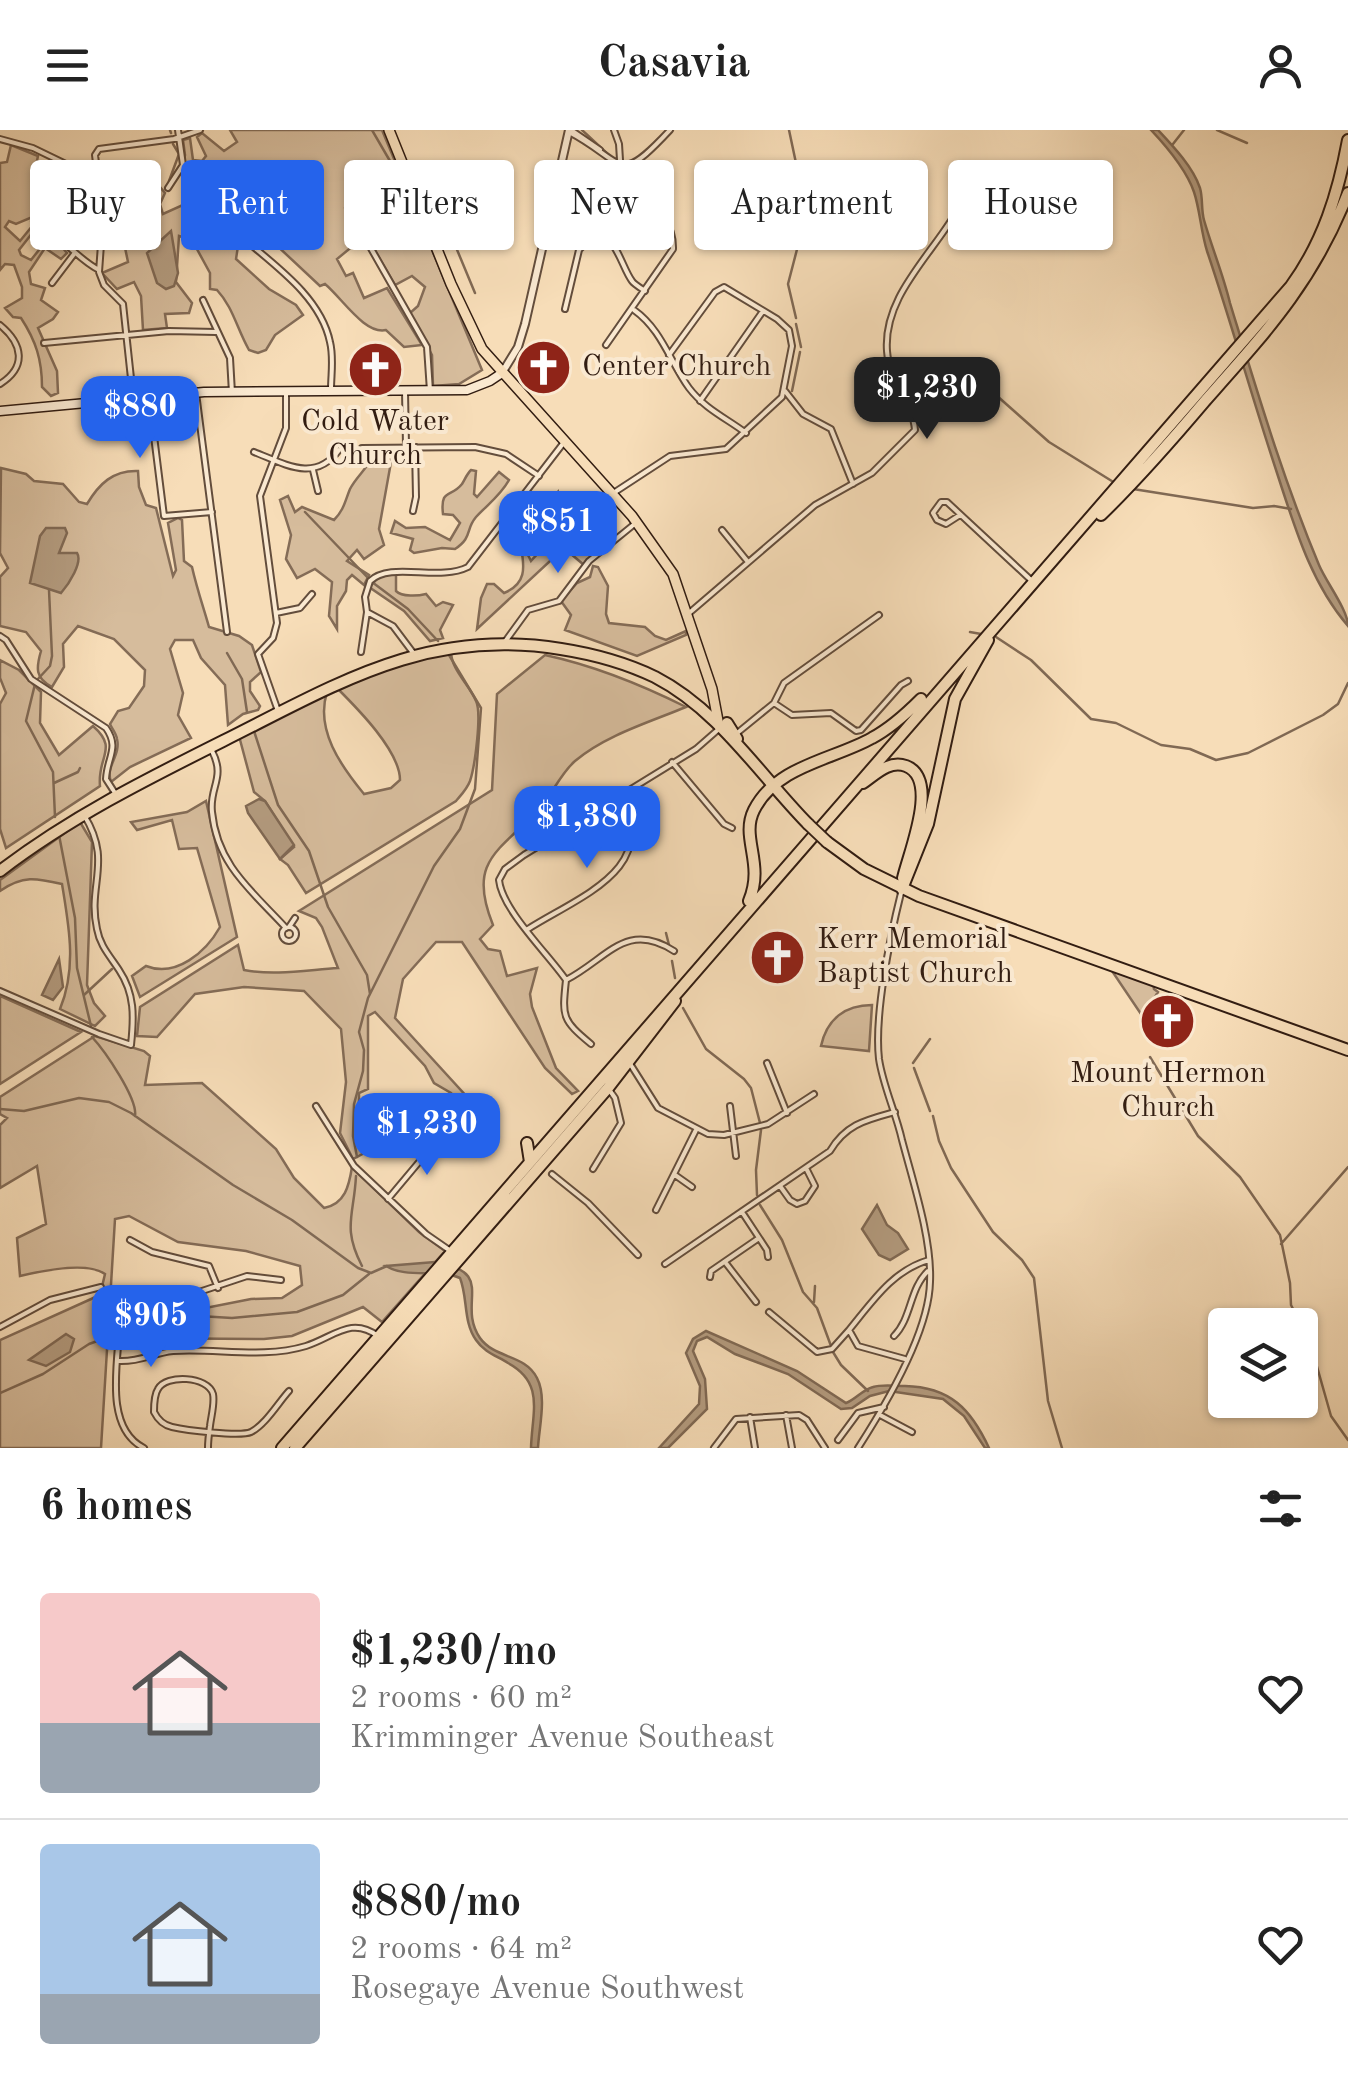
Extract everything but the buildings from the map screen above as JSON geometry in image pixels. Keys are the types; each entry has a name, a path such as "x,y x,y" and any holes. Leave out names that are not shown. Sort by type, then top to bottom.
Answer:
{"highway":[{"path":"1251,340 1316,247 1337,193 1348,140"},
{"path":"282,1448 423,1284 489,1226 562,1126 630,1062 694,978 988,640 1078,537 1152,463 1251,340 1302,285 1329,240 1348,193"},
{"path":"296,1448 436,1287 451,1258 500,1198 589,1110 604,1086 742,916 1032,581 1231,364"},
{"path":"902,888 928,824 954,699 988,640"},
{"path":"0,872 116,794 355,676 414,654 466,645 504,643 582,652 659,679 734,735 748,757"},
{"path":"742,916 756,874 750,822 756,806 775,786 809,764 883,732 960,664"},
{"path":"630,668 723,726 808,824 864,869 902,888 1348,1050"},
{"path":"704,711 717,705"},
{"path":"864,783 894,764 911,769 922,784 902,888"},
{"path":"539,1160 552,1174"},
{"path":"489,1226 486,1219 501,1202 500,1198"}],"main road":[{"path":"388,130 469,326 502,373 637,522 672,574 723,726"},
{"path":"0,412 133,396 196,393 467,390 502,373"}],"street":[{"path":"168,188 183,165 178,130"},
{"path":"97,160 96,151 200,130"},
{"path":"614,130 620,160"},
{"path":"641,160 670,130"},
{"path":"502,373 522,335 569,131 613,160"},
{"path":"0,139 34,148 58,160"},
{"path":"688,614 815,505 880,466 915,430 889,362 888,323 894,303 929,256 948,220"},
{"path":"565,309 578,250 594,238 615,245 630,279 645,291"},
{"path":"71,250 99,270"},
{"path":"102,250 99,270 104,285 122,300 133,396"},
{"path":"256,250 319,313 332,347 332,392"},
{"path":"372,250 428,346 430,391"},
{"path":"606,345 672,250"},
{"path":"52,283 74,254"},
{"path":"612,494 670,456 718,452 746,433 784,391 792,350 785,324 730,289 720,288 669,354"},
{"path":"202,300 230,358 232,393"},
{"path":"632,309 648,320 700,401 746,433"},
{"path":"700,401 764,310"},
{"path":"0,326 12,336 20,356 15,372 0,384"},
{"path":"44,343 126,334 216,332"},
{"path":"405,391 406,447"},
{"path":"784,391 803,414 831,430 854,484"},
{"path":"280,713 258,654 273,638 277,623 260,496 286,428 286,392"},
{"path":"196,393 228,632"},
{"path":"148,396 164,516 212,512"},
{"path":"361,652 367,612 365,597 376,575 449,574 473,563 564,442"},
{"path":"413,511 415,447"},
{"path":"362,448 495,450 539,476"},
{"path":"254,452 295,468 313,470 330,461 339,450"},
{"path":"313,470 318,491"},
{"path":"960,516 946,524 934,513 943,502 960,516 1032,581"},
{"path":"504,643 528,610 555,603 589,562 637,522"},
{"path":"722,530 748,562"},
{"path":"276,613 300,608 312,594"},
{"path":"367,612 399,632 414,654"},
{"path":"734,735 774,703 784,683 879,615"},
{"path":"0,636 31,679 106,728 115,748 106,779 116,794"},
{"path":"774,703 792,715 831,713 859,731 908,681"},
{"path":"566,980 545,957 501,890 502,872 616,795 696,749 723,726"},
{"path":"210,747 219,766 211,810 222,856 288,928 295,930 296,936 284,943 282,934 288,928 295,918"},
{"path":"672,762 724,824 732,828"},
{"path":"527,930 613,875 625,863 632,830 616,795"},
{"path":"0,991 131,1045 131,992 98,934 98,843 82,814"},
{"path":"858,1448 886,1405 905,1362 926,1308 930,1270 880,1061 879,1034 902,888"},
{"path":"591,1044 565,1018 562,1003 566,980 620,945 640,938 657,941 674,951"},
{"path":"630,1062 654,1104 696,1130 718,1135 768,1124 814,1094"},
{"path":"767,1063 787,1112"},
{"path":"593,1169 621,1123 615,1098 604,1086"},
{"path":"316,1106 354,1166 451,1258"},
{"path":"730,1106 736,1156"},
{"path":"665,1264 830,1151 837,1139 856,1123 895,1112"},
{"path":"656,1210 696,1130"},
{"path":"388,1198 440,1137"},
{"path":"780,1186 790,1200 797,1204 806,1201 815,1186 806,1168"},
{"path":"552,1174 598,1212 638,1255"},
{"path":"675,1175 692,1187"},
{"path":"742,1212 768,1257"},
{"path":"710,1277 712,1271 760,1238"},
{"path":"130,1240 152,1252 208,1266 218,1288"},
{"path":"769,1312 817,1352 832,1348 894,1278 928,1260"},
{"path":"724,1262 756,1302"},
{"path":"894,1336 904,1325 920,1280 930,1270"},
{"path":"144,1448 131,1445 118,1420 120,1319 130,1305 218,1288 247,1276 280,1280"},
{"path":"0,1327 50,1300 101,1286"},
{"path":"119,1361 138,1362 174,1351 288,1350 354,1326 362,1326 378,1336"},
{"path":"849,1330 858,1346 905,1362"},
{"path":"208,1448 210,1430 214,1396 210,1388 201,1382 169,1380 161,1384 156,1391 154,1412 169,1427 210,1430 242,1434 254,1430 288,1391"},
{"path":"838,1440 858,1413 886,1405"},
{"path":"786,1414 792,1448"},
{"path":"714,1448 731,1423 786,1414 806,1420 825,1448"},
{"path":"880,1414 912,1432"},
{"path":"750,1417 754,1448"}],"shaded area":[{"path":"230,130 382,130 394,160 344,160 344,250 348,250 337,259 346,276 353,273 364,298 387,288 422,345 404,347 386,330 370,327 282,250 324,250 324,160 203,160 206,156 197,137 202,133 224,151 237,142"},
{"path":"1151,130 1158,130 1176,150 1200,188 1204,220 1282,468 1319,565 1341,604 1348,626 1324,592 1298,535 1207,251 1191,183"},
{"path":"190,138 193,160 184,160 183,140"},
{"path":"11,145 38,156 37,160 30,160 30,218 16,224 9,221 5,227 20,241 30,229 30,236 19,250 21,255 31,260 44,250 29,272 31,284 45,288 41,300 58,312 38,328 57,371 58,393 51,396 42,387 31,335 21,318 13,317 5,308 22,298 14,265 5,264 0,270 0,163 7,162"},
{"path":"181,206 176,282 192,303 189,313 165,314 167,328 143,330 141,296 134,282 117,289 102,273 128,262 126,250 161,250 161,207 163,214"},
{"path":"171,231 178,273 174,286 166,289 157,283 147,253 161,250 161,240"},
{"path":"48,250 64,250 67,253 61,259"},
{"path":"197,250 237,250 236,259 269,289 296,305 303,315 275,335 266,350 249,350 227,304 217,290 210,289 210,273"},
{"path":"375,250 432,250 482,370 459,384 433,386 432,355 410,313 418,306 425,287 412,276 395,285"},
{"path":"393,451 379,529 384,545 364,559 357,550 347,561 369,575 364,585 352,575 347,580 346,591 337,606 337,629 329,616 332,582 315,569 297,578 286,559 291,535 280,500 288,496 295,512 302,507 334,520 375,453"},
{"path":"1,468 26,474 34,481 63,484 79,502 87,504 108,480 138,471 146,505 156,508 173,576 176,570 168,523 178,518 182,520 184,561 192,567 209,627 239,636 252,645 261,672 250,682 250,691 260,706 258,710 243,714 228,725 225,685 201,658 193,640 175,640 170,649 183,693 178,715 191,738 130,767 111,782 110,771 118,745 110,724 118,711 129,708 144,686 145,670 114,639 78,626 63,644 64,667 52,687 40,676 41,651 26,632 0,626 0,577 8,568 0,553"},
{"path":"471,470 476,471 477,497 499,472 509,480 476,517 461,545 414,553 410,550 413,539 391,533 395,521 406,528 425,527 450,540 460,523 453,515 443,514 443,500"},
{"path":"558,492 561,505 580,521 585,520 591,532 608,527 614,531 614,538 584,565 564,548 477,629 487,584 494,584 504,593 511,589 522,575 521,548 531,561 548,540"},
{"path":"46,528 65,528 67,533 59,553 77,553 78,557 74,573 61,593 30,583 40,536"},
{"path":"593,566 598,567 608,586 609,623 645,627 666,640 686,631 686,635 637,656 565,630 571,615 561,601 577,583 590,577"},
{"path":"396,574 399,593 426,594 436,606 443,602 453,605 440,630 443,638 430,641 404,611 369,587 381,575"},
{"path":"451,651 478,707 476,752 467,787 456,801 306,893 280,859 294,847 265,801 254,792 239,736 327,692 327,734 347,772 364,794 391,788 400,780 393,756 337,688 401,661"},
{"path":"545,655 617,676 686,707 614,736 575,761 539,810 496,852 485,875 483,888 493,925 480,939 488,949 500,951 507,976 537,968 530,994 532,1007 556,1068 578,1091 572,1094 545,1068 462,942 436,942 403,979 395,1018 489,1121 481,1128 451,1093 434,1083 425,1066 375,1012 368,1016 368,1089 359,1093 359,1122 368,1139 368,1151 353,1159 340,1133 346,1082 341,1029 304,991 244,987 195,994 157,1037 137,1036 140,1007 238,945 244,970 279,973 338,968 316,918 299,911 492,790 497,694"},
{"path":"0,660 19,670 41,692 40,723 59,755 93,726 106,747 100,786 6,848 0,829 0,704 6,693 0,678"},
{"path":"259,799 265,801 294,845 280,859 248,813 246,806"},
{"path":"206,801 237,937 140,997 132,976 146,966 179,966 207,945 220,927 197,848 179,849 172,820 137,830 131,822 187,812"},
{"path":"80,822 92,842 87,985 105,1016 95,1026 60,1009 70,962 62,884 30,879 0,891 0,880"},
{"path":"59,959 63,987 53,1000 42,995"},
{"path":"1112,971 1153,983 1158,992 1143,1017"},
{"path":"0,996 81,1032 0,1084"},
{"path":"872,1005 869,1051 821,1046 839,1015"},
{"path":"95,1036 150,1056 145,1085 202,1083 276,1149 294,1178 324,1208 341,1198 352,1167 419,1232 445,1251 382,1322 363,1307 292,1336 124,1338 124,1324 251,1299 282,1298 302,1285 300,1266 246,1251 178,1242 129,1216 115,1219 101,1448 0,1448 0,1340 100,1295 105,1274 76,1268 20,1276 17,1238 46,1224 37,1166 0,1188 0,1125 7,1118 0,1114 0,1097"},
{"path":"877,1205 887,1225 898,1233 908,1249 890,1260 879,1255 862,1229"},
{"path":"435,1262 454,1267 471,1281 474,1325 486,1345 525,1365 537,1378 542,1403 538,1448 531,1448 532,1389 520,1371 476,1340 469,1326 460,1278 403,1272 386,1266"},
{"path":"706,1331 797,1371 846,1403 877,1386 935,1391 966,1412 989,1448 985,1448 964,1416 943,1399 889,1391 841,1409 788,1374 735,1354 707,1337 697,1341 693,1351 705,1379 707,1409 668,1448 659,1448 699,1404 700,1386 686,1353 693,1339"},
{"path":"66,1334 74,1339 70,1352 46,1366 29,1360"}],"waterway":[{"path":"372,130 389,160"},
{"path":"582,130 611,157"},
{"path":"789,130 796,163 794,196 801,234 788,284 796,318"},
{"path":"1173,144 1184,130"},
{"path":"1217,130 1247,143"},
{"path":"169,181 179,154 173,144"},
{"path":"457,250 475,293"},
{"path":"796,324 801,347"},
{"path":"792,391 800,352"},
{"path":"970,372 1049,442 1115,483"},
{"path":"1133,489 1253,508 1291,509"},
{"path":"305,512 369,579"},
{"path":"372,582 408,609 438,641"},
{"path":"37,680 50,666 52,656 49,590"},
{"path":"970,632 981,634"},
{"path":"996,637 1031,660 1091,719 1116,723 1161,745 1190,749 1216,760 1248,753 1323,715 1338,704 1348,683"},
{"path":"227,653 242,679 247,712"},
{"path":"357,1157 354,1104 363,1071 364,1050 359,1032 368,998 434,866 460,829 475,789 481,708 449,655"},
{"path":"35,684 26,721 53,772 55,817"},
{"path":"254,731 278,805 309,851 328,907 367,975 370,994"},
{"path":"54,783 80,768"},
{"path":"59,835 75,918 77,968 91,1026"},
{"path":"666,933 669,945"},
{"path":"672,961 675,978"},
{"path":"84,995 112,969"},
{"path":"683,1008 706,1049 751,1088 760,1123"},
{"path":"92,1037 126,1087 135,1116"},
{"path":"913,1063 930,1039"},
{"path":"1150,1057 1198,1136 1240,1177 1280,1235 1291,1305 1310,1342 1331,1416 1348,1440"},
{"path":"914,1068 930,1111"},
{"path":"0,1109 24,1111 79,1098 109,1102 292,1220 358,1268 371,1273 387,1266"},
{"path":"933,1116 951,1168 993,1232 1022,1260 1034,1278 1048,1401 1062,1448"},
{"path":"757,1195 761,1130"},
{"path":"1281,1244 1348,1167"},
{"path":"356,1176 351,1231 362,1266"},
{"path":"760,1205 782,1240 803,1292 817,1308 831,1346"},
{"path":"125,1331 199,1316 232,1318 297,1312 343,1295 369,1274"},
{"path":"814,1302 815,1286"},
{"path":"0,1393 43,1374 89,1344 114,1335"},
{"path":"833,1352 868,1391"}],"place":[{"name":"Center Church","path":"543,367"},
{"name":"Cold Water Church","path":"375,370"},
{"name":"Kerr Memorial Baptist Church","path":"778,957"},
{"name":"Mount Hermon Church","path":"1168,1022"}]}
